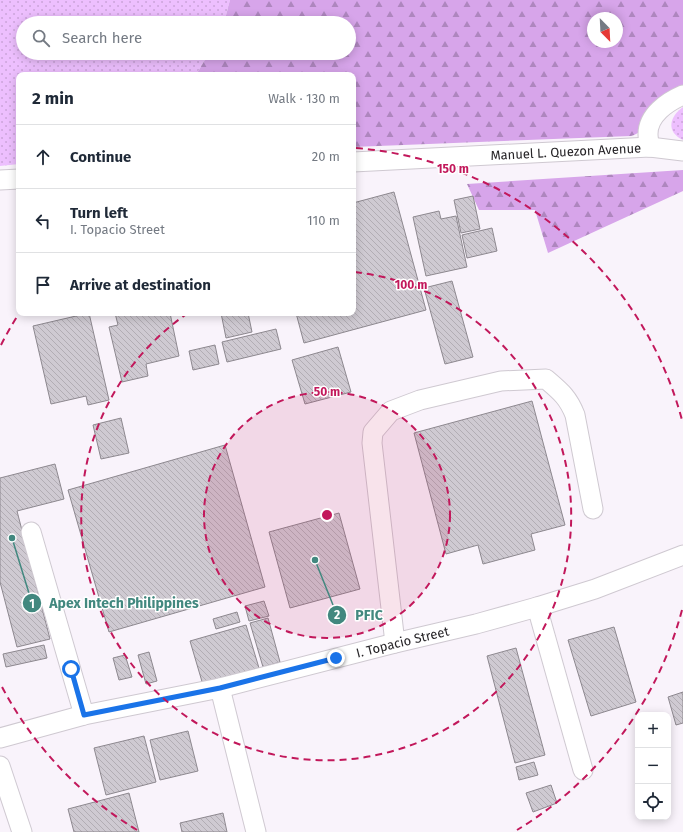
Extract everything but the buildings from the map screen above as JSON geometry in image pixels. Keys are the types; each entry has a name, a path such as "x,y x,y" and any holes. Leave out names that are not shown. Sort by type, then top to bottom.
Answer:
{"street":[{"path":"650,147 648,133 654,117 668,102 683,95"},
{"name":"Manuel L. Quezon Avenue","path":"356,162 650,147 683,151"},
{"path":"0,180 16,179"},
{"path":"395,643 372,443 373,432 391,411 420,400 501,381 546,379 566,398 575,414 593,509"},
{"path":"30,532 84,715"},
{"name":"I. Topacio Street","path":"0,738 84,715 220,688 395,643 476,624 595,589 683,556"},
{"path":"537,607 583,770"},
{"path":"220,688 256,832"},
{"path":"0,766 22,832"}],"shaded area":[{"path":"0,0 230,0 226,16 16,16 16,60 205,60 198,72 16,72 16,164 0,166"},
{"path":"683,107 683,140 674,133 671,124 675,115"}],"green space":[{"path":"230,0 683,0 683,85 666,93 661,98 642,130 631,136 356,147 356,72 198,72 205,60 356,60 356,16 226,16"},
{"path":"683,170 683,191 548,253 535,210 479,210 467,184"}],"place":[{"name":"Apex Intech Philippines","path":"12,538"},
{"name":"PFIC","path":"315,560"}],"route":[{"path":"71,669 84,715 220,688 336,658"}]}
